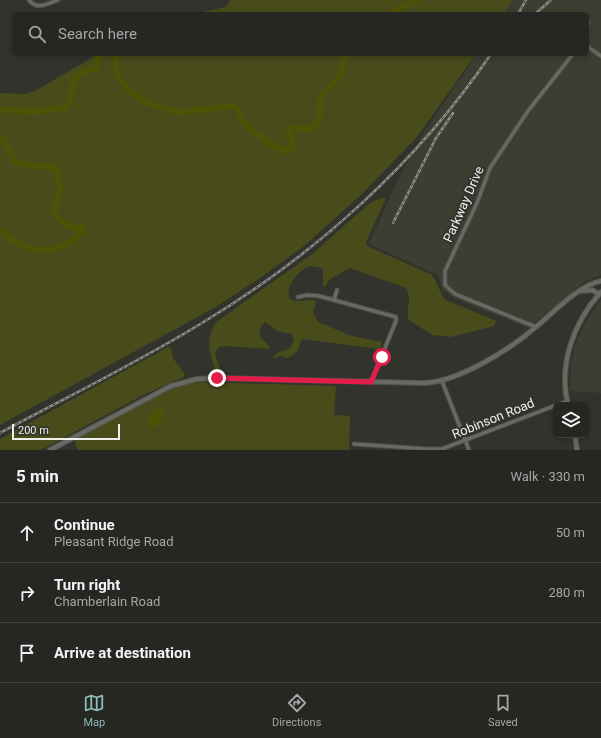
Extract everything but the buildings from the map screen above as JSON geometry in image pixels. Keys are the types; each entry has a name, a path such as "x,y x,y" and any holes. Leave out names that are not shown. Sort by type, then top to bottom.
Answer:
{"street":[{"path":"29,0 37,6 58,0"},
{"path":"589,47 601,56"},
{"name":"Parkway Drive","path":"536,327 452,293 445,285 444,274 477,203 492,162 528,111 571,56"},
{"path":"50,450 164,389 191,380 213,378 371,382 442,381 459,375 499,353 536,327 587,285 601,281"},
{"path":"334,300 337,290"},
{"path":"568,402 566,372 570,345 580,321 600,293 592,290 579,291"},
{"path":"298,297 313,295 396,317 396,321 371,382"},
{"path":"442,381 469,450"},
{"name":"Robinson Road","path":"354,444 435,449 449,447 553,408"},
{"path":"575,438 577,450"}],"shaded area":[{"path":"513,0 601,0 601,275 585,281 528,328 454,298 443,290 438,275 369,244 399,177 425,131 476,56 589,56 589,12 504,12"},
{"path":"601,300 601,393 570,391 571,364 575,346 587,320"},
{"path":"157,408 162,409 164,413 159,426 152,428 148,426 148,421 151,413"}],"green space":[{"path":"230,0 513,0 504,12 202,12 226,7"},
{"path":"92,56 475,56 417,137 362,194 304,246 257,280 214,308 0,425 0,93 25,94 35,91 90,59"},
{"path":"381,198 386,198 366,242 367,246 430,274 433,276 444,299 496,321 494,326 451,337 432,335 409,320 409,298 406,288 350,268 329,280 325,287 323,286 322,268 310,266 298,274 291,283 289,288 289,298 294,301 314,300 316,302 313,312 318,322 352,336 382,342 380,349 302,339 297,352 288,358 280,356 274,359 275,354 290,348 294,339 291,334 277,331 265,322 260,328 260,337 271,348 262,349 232,346 219,347 215,353 221,373 216,373 210,353 209,342 212,329 216,322 311,255 370,203"},
{"path":"168,347 171,347 173,358 185,375 184,377 145,394 41,450 0,450 0,439"},
{"path":"200,382 336,386 334,415 350,416 349,450 78,450 74,440 168,390 189,383"}],"waterway":[{"path":"392,12 417,0"},
{"path":"0,109 33,112 65,108 70,100 76,77 84,72 95,69 98,56"},
{"path":"115,56 118,77 130,91 147,103 177,112 234,106 238,110 243,122 248,127 271,144 286,151 292,148 289,133 291,128 311,129 316,126 319,118 321,96 341,75 345,56"},
{"path":"0,138 6,144 13,160 16,163 56,168 60,188 54,212 59,220 66,225 74,228 83,228 80,235 67,244 49,250 41,250 24,246 0,231"}],"railway":[{"path":"519,12 526,0"},
{"path":"537,12 551,0"},
{"path":"0,433 177,338 244,296 284,268 324,237 397,169 431,132 462,94 490,56"},
{"path":"393,223 436,138 453,113"}],"route":[{"path":"217,378 371,382 382,357"}]}
